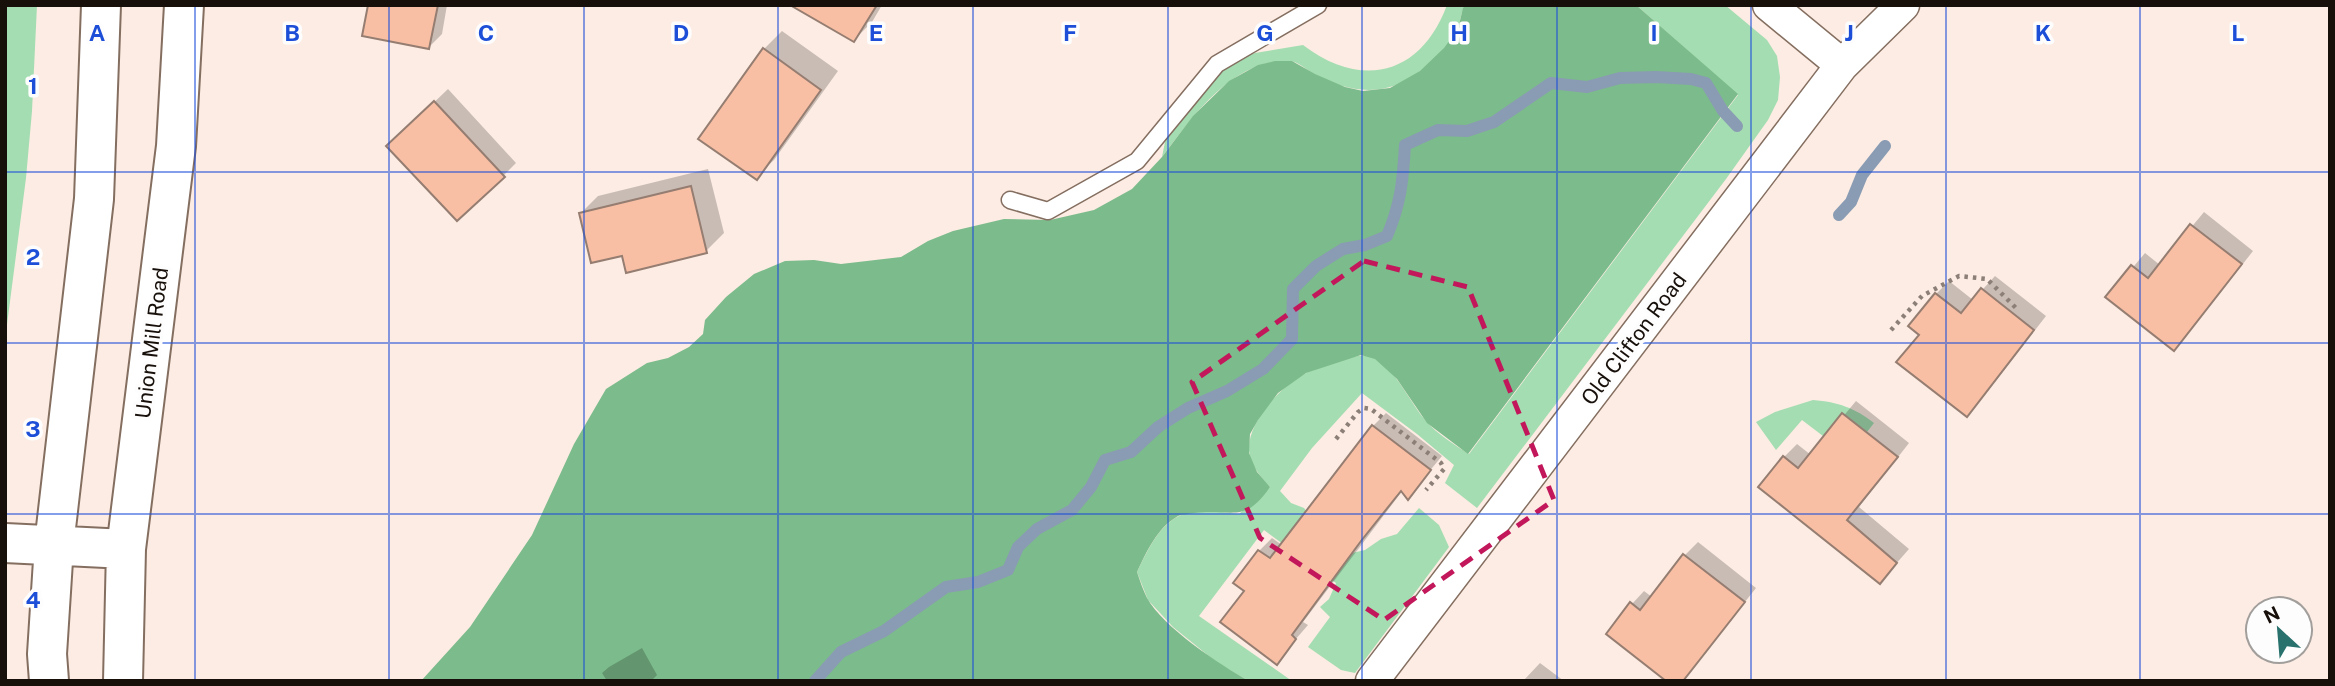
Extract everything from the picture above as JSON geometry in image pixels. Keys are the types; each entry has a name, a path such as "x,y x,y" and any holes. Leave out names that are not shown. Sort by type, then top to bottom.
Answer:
{"street":[{"path":"49,681 47,654 54,545 94,199 101,5"},
{"name":"Union Mill Road","path":"123,681 126,549 176,146 184,5"},
{"path":"1769,5 1842,65"},
{"name":"Old Clifton Road","path":"1372,681 1842,65 1903,5"},
{"path":"5,543 126,549"}],"lane":[{"path":"1010,200 1048,211 1137,161 1217,64 1318,5"}],"path":[{"path":"1891,330 1922,296 1959,276 1987,279 2018,310"},
{"path":"1336,439 1358,412 1364,408 1371,409 1441,463 1444,469 1426,490"}],"highlighted area":[{"path":"1364,261 1468,287 1554,500 1384,620 1260,538 1192,382"}],"green space":[{"path":"5,5 37,5 26,178 5,340"},
{"path":"1447,5 1466,5 1457,30 1437,56 1409,79 1382,89 1368,90 1354,89 1326,80 1292,61 1268,63 1249,69 1216,93 1201,108 1162,157 1167,132 1214,78 1235,60 1255,53 1303,45 1325,59 1347,68 1368,71 1387,68 1406,60 1422,47 1436,29"},
{"path":"1466,5 1636,5 1738,94 1468,454 1427,423 1397,379 1375,359 1361,355 1306,373 1278,393 1258,420 1250,434 1249,453 1257,472 1270,487 1261,499 1245,511 1180,515 1158,533 1137,572 1147,598 1179,633 1249,681 421,681 470,627 532,535 574,444 606,389 647,363 668,358 689,347 703,334 705,320 726,297 754,274 785,261 814,260 841,264 901,257 928,241 953,231 1004,219 1050,220 1094,210 1132,189 1162,157 1193,116 1229,81 1258,65 1292,61 1345,87 1363,91 1390,88 1420,71 1444,48 1458,29"},
{"path":"1636,5 1725,5 1767,40 1777,56 1780,77 1778,100 1768,120 1477,508 1445,483 1454,465 1362,393 1312,448 1280,491 1291,503 1304,508 1315,523 1352,553 1365,550 1381,539 1397,534 1419,508 1439,525 1449,547 1355,673 1341,670 1308,647 1330,617 1320,607 1329,599 1336,583 1264,530 1199,616 1292,681 1249,681 1220,665 1173,627 1148,600 1137,572 1154,540 1172,520 1192,512 1239,514 1270,487 1254,466 1249,451 1254,428 1268,405 1288,385 1308,372 1352,357 1371,356 1390,371 1430,426 1469,454 1738,95"},
{"path":"1813,400 1846,407 1874,423 1867,432 1842,413 1823,436 1802,420 1776,450 1756,422 1775,412"}],"building":[{"path":"368,5 438,5 429,49 362,36"},
{"path":"790,5 877,5 854,42"},
{"path":"763,48 821,90 757,180 698,139"},
{"path":"434,101 505,177 457,221 386,146"},
{"path":"691,186 707,253 626,273 622,256 591,263 579,213"},
{"path":"2190,224 2242,264 2174,351 2105,297 2131,265 2148,278"},
{"path":"1981,288 2034,330 1967,417 1896,362 1919,335 1908,326 1935,293 1961,313"},
{"path":"1842,413 1898,457 1847,520 1897,563 1880,584 1758,487 1783,456 1798,468"},
{"path":"1372,425 1431,470 1408,500 1401,491 1361,541 1292,635 1296,639 1277,665 1220,622 1244,591 1233,583 1258,550 1270,558"},
{"path":"1683,554 1745,602 1683,681 1666,681 1606,634 1630,602 1640,610"}],"waterway":[{"path":"815,681 841,652 884,631 946,587 978,582 1008,570 1018,547 1037,529 1072,510 1091,487 1105,460 1131,452 1158,427 1188,408 1227,391 1263,369 1292,339 1293,289 1316,266 1343,249 1365,245 1387,236 1400,191 1405,145 1438,130 1467,131 1494,122 1551,83 1587,87 1620,78 1691,79 1706,83 1723,111 1737,126"},
{"path":"1839,215 1851,202 1862,175 1885,146"}]}
